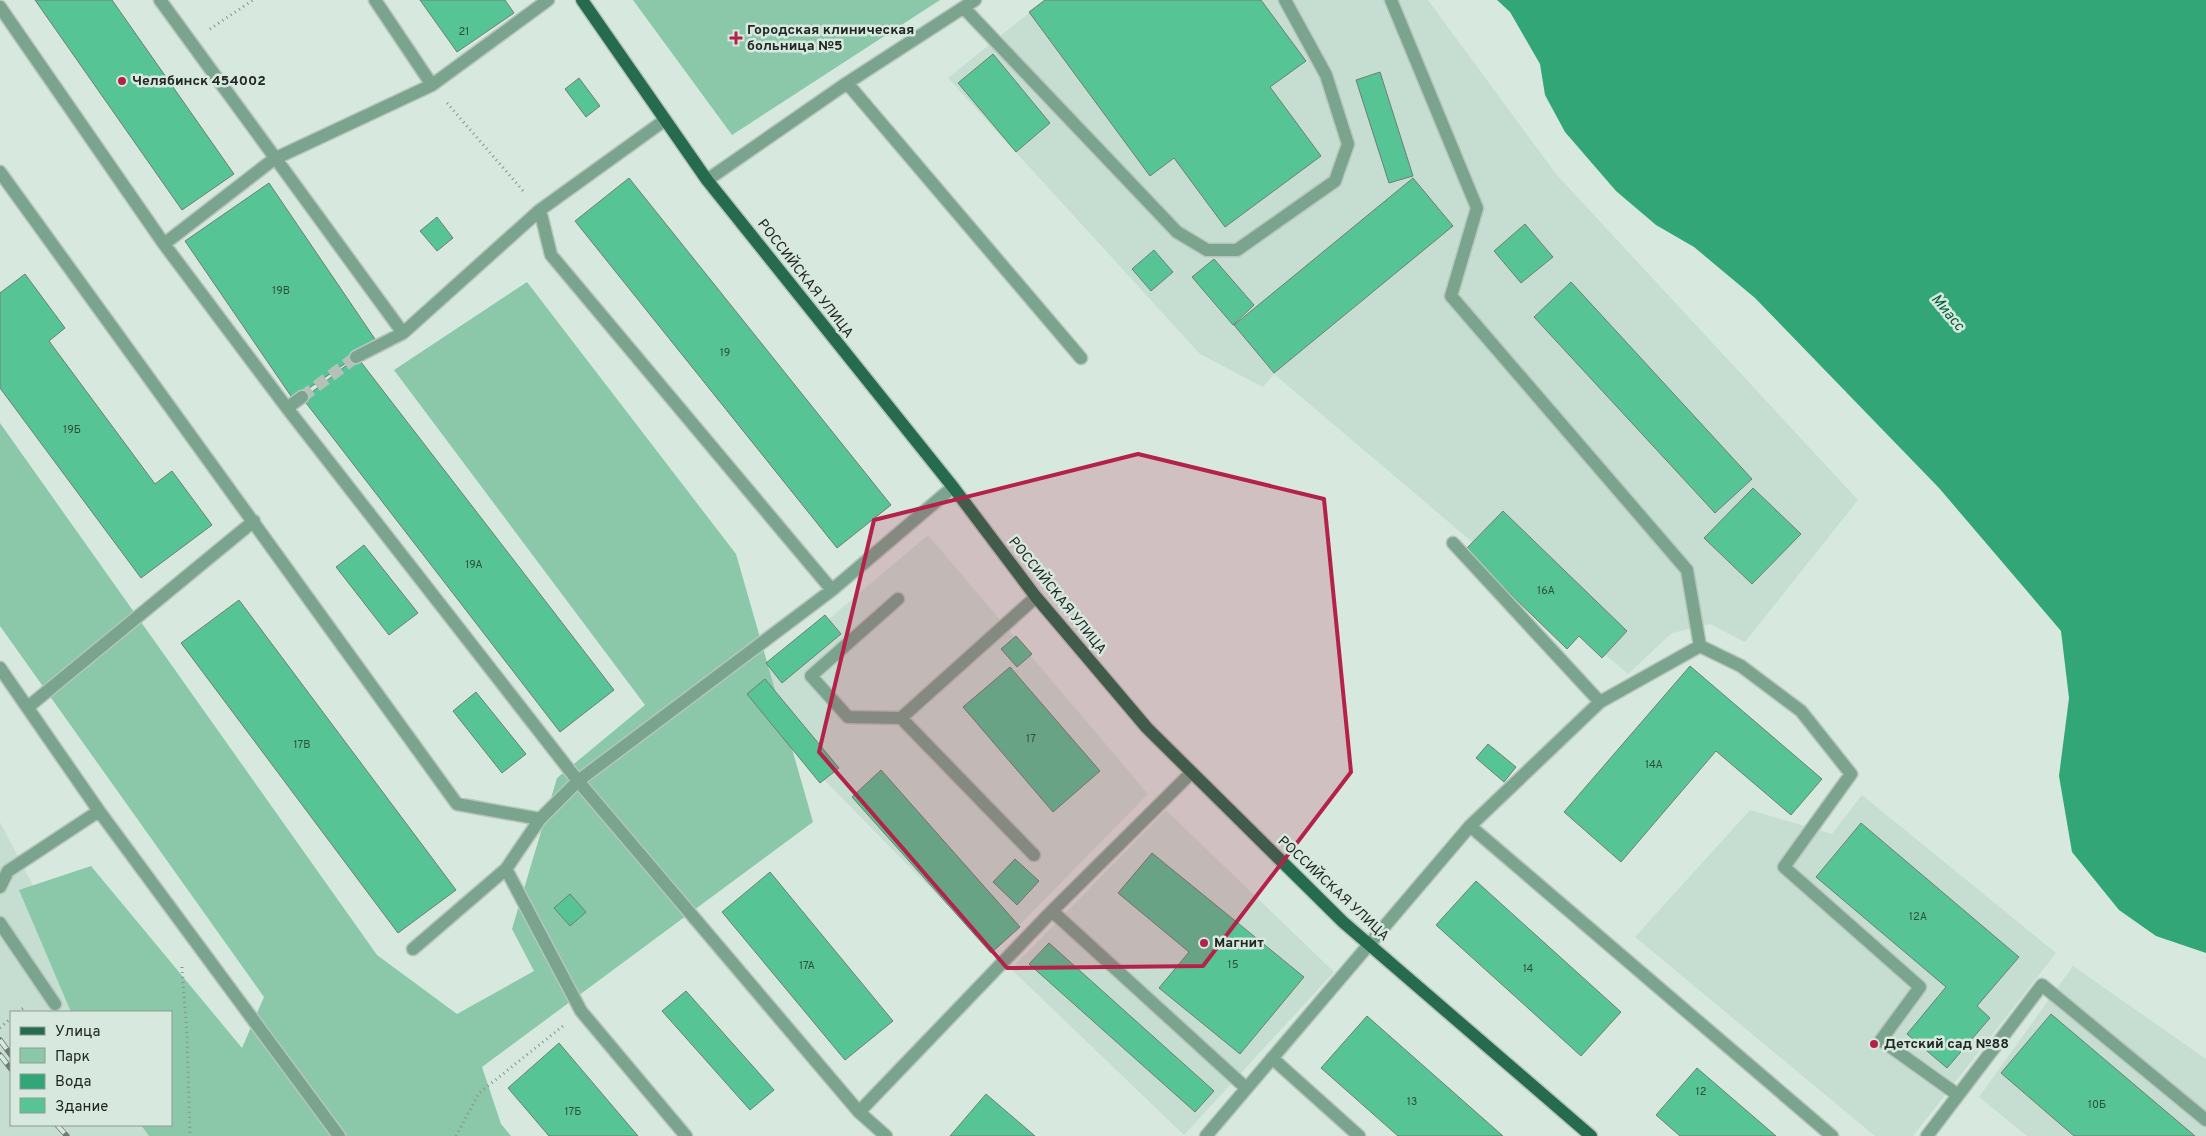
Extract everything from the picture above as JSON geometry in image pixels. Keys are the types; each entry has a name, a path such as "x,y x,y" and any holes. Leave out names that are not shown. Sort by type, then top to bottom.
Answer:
{"main road":[{"name":"РОССИЙСКАЯ УЛИЦА","path":"582,0 707,180 953,487 1036,597 1147,728 1343,922 1591,1136"}],"lane":[{"path":"160,0 274,159 403,333"},
{"path":"375,0 432,85"},
{"path":"164,244 274,159 432,85 548,0"},
{"path":"707,180 847,83 975,0"},
{"path":"964,8 1177,232 1207,250 1237,250 1335,181 1348,144 1326,76 1285,0"},
{"path":"1391,0 1477,208 1451,296 1687,570 1700,646"},
{"path":"0,7 164,244 287,408 578,781 859,1112 886,1136"},
{"path":"847,83 1081,358"},
{"path":"356,356 403,333 540,210 665,120"},
{"path":"0,172 457,804 540,819"},
{"path":"540,210 551,256 832,590"},
{"path":"287,408 302,396"},
{"path":"413,949 506,869 540,819 578,781 832,590 953,487"},
{"path":"28,707 254,522"},
{"path":"1453,544 1600,702"},
{"path":"898,599 811,676 848,718 900,718 1036,597"},
{"path":"1206,1136 1470,826 1600,702 1700,646"},
{"path":"1700,646 1741,666 1801,711 1851,774 1784,867 1920,987 1882,1040 1958,1095"},
{"path":"0,668 99,811 338,1136"},
{"path":"900,718 1034,855"},
{"path":"859,1112 1052,911 1191,773"},
{"path":"0,887 8,871 99,811"},
{"path":"1470,826 1832,1136"},
{"path":"506,869 581,1011 686,1136"},
{"path":"1052,911 1246,1088"},
{"path":"0,923 55,1004"},
{"path":"1927,1136 2042,985 2206,1120"},
{"path":"1272,1058 1358,1136"}],"path":[{"path":"191,43 252,0"},
{"path":"432,85 540,210"},
{"path":"178,920 187,1035 190,1136"},
{"path":"456,1136 479,1093 581,1011"},
{"path":"0,1028 10,1019"}],"highlighted area":[{"path":"1138,454 1324,499 1351,772 1203,966 1007,968 819,752 874,520"}],"shaded area":[{"path":"1045,0 1428,0 1556,174 1858,500 1745,642 1710,624 1672,633 1628,674 1274,374 1263,387 1200,354 948,78"},
{"path":"928,535 1148,794 993,952 740,694"},
{"name":"Детский сад №88","path":"1862,795 2056,953 1913,1136 1875,1136 1635,937 1750,810 1832,834"},
{"path":"1166,810 1334,972 1184,1135 1011,969"},
{"path":"0,822 98,1011 10,1011 10,1126 159,1126 165,1136 0,1136"},
{"path":"2073,966 2206,1059 2206,1136 2027,1136 1979,1097"}],"green space":[{"path":"633,0 940,0 732,135"},
{"path":"527,282 736,554 813,822 482,1067 501,1124 511,1136 149,1136 142,1126 172,1126 172,1011 71,1011 19,890 91,866 242,1048 264,997 0,626 0,423 377,955 457,1014 534,971 512,929 557,778 645,705 394,370"}],"water":[{"name":"Миасс","path":"1497,0 2206,0 2206,953 2156,936 2119,910 2072,852 2059,776 2069,698 2061,631 1939,488 1755,298 1694,247 1656,225 1616,191 1565,132 1545,95 1540,64 1510,12"}],"building":[{"path":"35,0 112,0 234,174 182,210"},
{"path":"420,0 505,0 514,13 457,52"},
{"path":"1045,0 1261,0 1306,61 1270,87 1321,156 1225,227 1174,158 1150,176 1029,12"},
{"path":"993,54 1050,123 1016,152 958,83"},
{"path":"1380,72 1413,176 1389,183 1356,80"},
{"path":"579,78 600,106 586,117 565,89"},
{"path":"629,178 891,505 837,548 575,221"},
{"path":"1413,178 1453,226 1274,373 1234,325"},
{"path":"269,183 377,342 293,399 185,241"},
{"path":"437,217 453,238 437,251 420,231"},
{"path":"1525,224 1553,257 1521,283 1494,251"},
{"path":"1154,250 1173,272 1151,291 1132,269"},
{"path":"1214,259 1254,305 1233,325 1192,277"},
{"path":"25,274 65,328 49,341 155,484 172,471 212,525 141,578 0,388 0,293"},
{"path":"1571,282 1752,479 1715,513 1534,317"},
{"path":"357,357 614,690 560,732 303,399"},
{"path":"1753,488 1801,534 1752,584 1704,538"},
{"path":"1503,511 1627,631 1602,658 1579,636 1567,649 1465,550"},
{"path":"364,545 418,613 389,635 336,567"},
{"path":"239,600 456,890 398,933 181,643"},
{"path":"825,615 841,634 782,683 766,663"},
{"path":"1016,636 1032,654 1017,667 1001,649"},
{"path":"1690,666 1822,779 1791,815 1716,751 1621,862 1564,812"},
{"path":"1010,667 1100,771 1053,812 963,707"},
{"path":"765,679 839,768 820,783 747,694"},
{"path":"476,692 526,754 502,773 453,711"},
{"path":"1488,744 1516,767 1504,782 1476,758"},
{"path":"881,770 1020,927 991,953 852,797"},
{"path":"1861,823 2019,957 1977,1006 1990,1018 1947,1068 1907,1034 1946,987 1816,877"},
{"path":"1152,853 1304,977 1240,1054 1159,988 1189,952 1118,893"},
{"path":"1015,859 1039,881 1017,905 993,882"},
{"path":"770,872 893,1021 845,1060 722,912"},
{"path":"1476,881 1621,1012 1581,1056 1436,925"},
{"path":"570,894 586,912 570,926 554,908"},
{"path":"1049,943 1214,1091 1195,1112 1029,964"},
{"path":"686,991 774,1090 750,1110 662,1011"},
{"path":"2051,1014 2195,1136 2074,1136 2001,1073"},
{"path":"1367,1016 1503,1136 1398,1136 1321,1068"},
{"path":"559,1043 638,1136 549,1136 508,1088"},
{"path":"1697,1068 1776,1136 1680,1136 1656,1115"},
{"path":"986,1094 1035,1136 950,1136"}],"tunnel":[{"path":"302,397 356,357"}],"railway":[{"path":"0,1040 10,1054"},
{"path":"0,1055 10,1068"},
{"path":"58,1126 67,1136"}],"place":[{"name":"Городская клиническая больница №5","path":"736,38"},
{"name":"Челябинск 454002","path":"122,81"},
{"name":"Магнит","path":"1204,943"},
{"name":"Детский сад №88","path":"1874,1044"}]}
